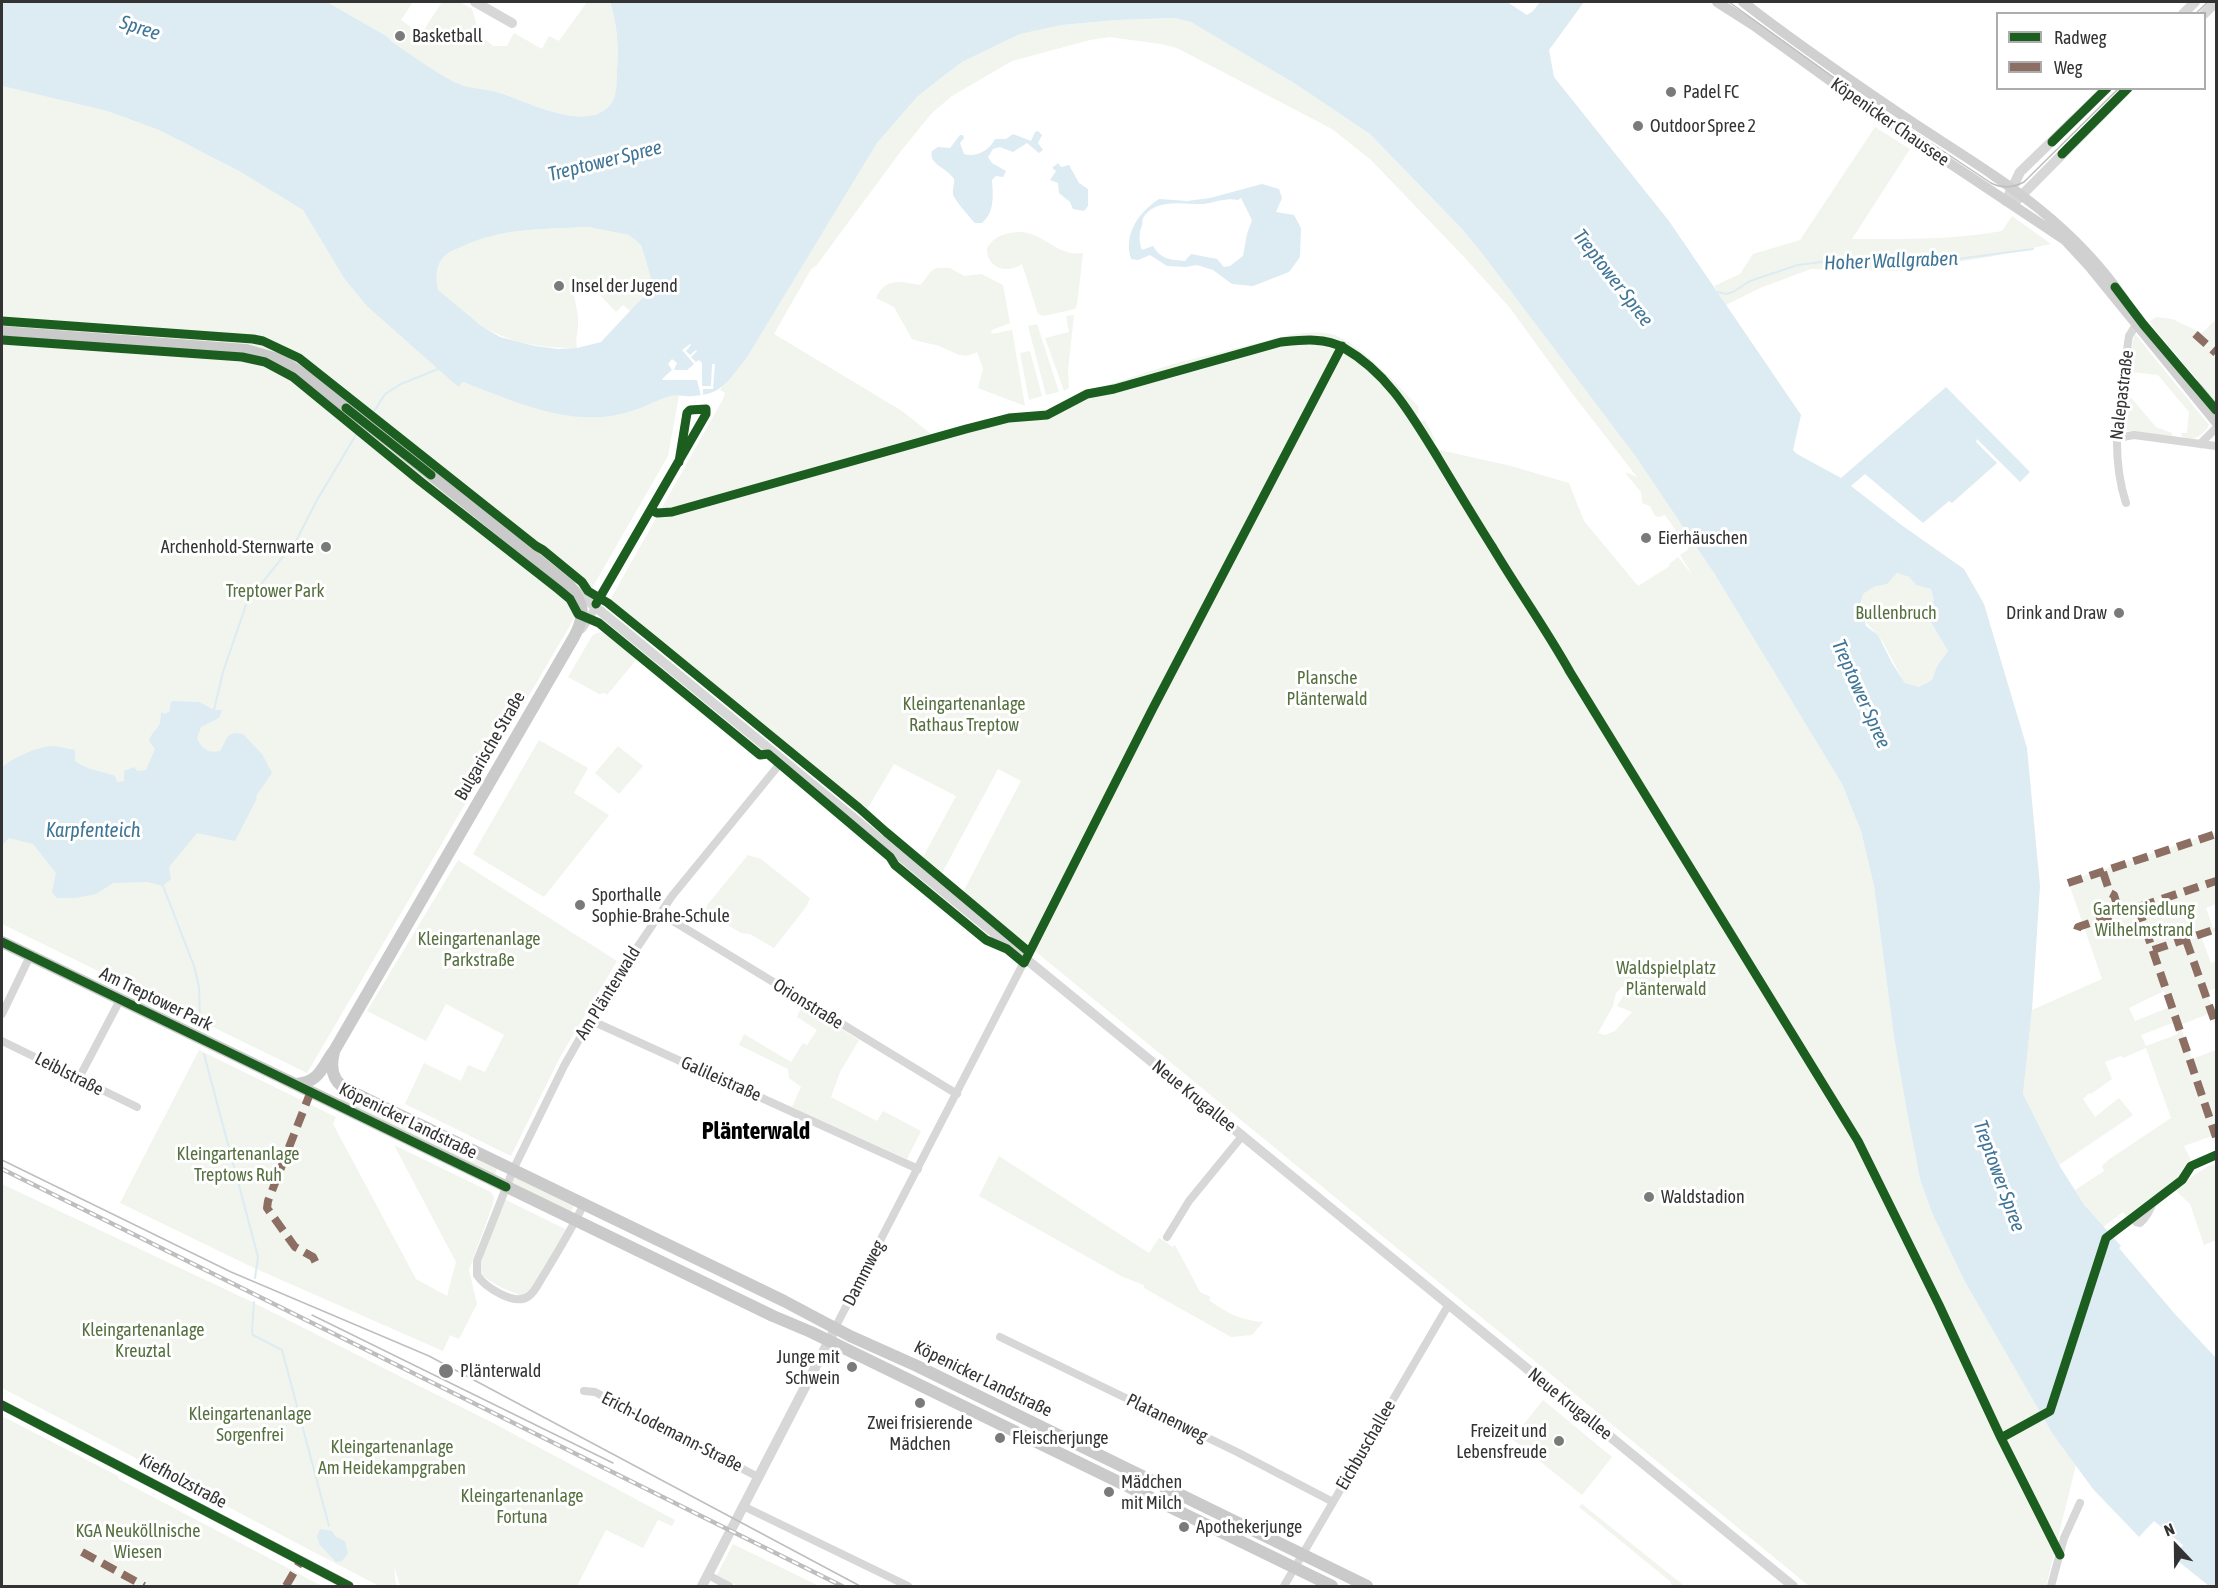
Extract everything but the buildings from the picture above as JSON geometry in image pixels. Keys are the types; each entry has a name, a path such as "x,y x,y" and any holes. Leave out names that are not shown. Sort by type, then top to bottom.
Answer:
{"main road":[{"name":"Köpenicker Chaussee","path":"1717,2 1753,25 1879,116 2009,203 2069,239"},
{"name":"Köpenicker Chaussee","path":"1743,2 1871,94 2022,194 2069,239"},
{"path":"2069,239 2136,325 2217,422"},
{"path":"2069,239 2096,262 2143,324 2217,410"},
{"path":"2,332 246,350 269,355 294,367 569,585 582,608 582,621 574,637"},
{"name":"Bulgarische Straße","path":"296,1083 313,1080 334,1051 574,637"},
{"name":"Am Treptower Park","path":"2,942 296,1083"},
{"name":"Köpenicker Landstraße","path":"334,1051 332,1070 342,1086 1367,1587"},
{"name":"Köpenicker Landstraße","path":"296,1083 1332,1587"}],"street":[{"path":"475,2 512,23"},
{"path":"2206,13 2217,2"},
{"path":"2009,203 2012,187 2020,172 2105,90"},
{"path":"2009,203 2022,194 2126,90"},
{"name":"Nalepastraße","path":"2126,502 2118,476 2116,427 2129,336 2136,325"},
{"name":"Bulgarische Straße","path":"574,637 590,618 596,604 679,462 706,414 706,409 690,410 687,413 679,462"},
{"path":"2200,444 2217,428"},
{"path":"2117,438 2134,435 2217,446"},
{"name":"Neue Krugallee","path":"569,585 596,604 783,760 1793,1587"},
{"name":"Am Plänterwald","path":"506,1187 564,1066 590,1020 660,913 728,825 783,760"},
{"name":"Orionstraße","path":"660,913 902,1063 957,1094"},
{"path":"2,1014 30,956"},
{"name":"Dammweg","path":"702,1587 1026,958"},
{"path":"80,1078 120,1000"},
{"name":"Galileistraße","path":"590,1020 918,1169"},
{"name":"Leiblstraße","path":"2,1041 137,1107"},
{"path":"1167,1237 1189,1201 1243,1135"},
{"path":"2153,1202 2182,1180 2191,1166 2217,1155"},
{"path":"506,1187 476,1267 480,1280 503,1294 519,1299 531,1295 584,1204"},
{"name":"Eichbuschallee","path":"1284,1587 1449,1304"},
{"name":"Platanenweg","path":"1000,1337 1239,1453 1334,1502"},
{"name":"Erich-Lodemann-Straße","path":"584,1391 595,1392 758,1477"},
{"name":"Kiefholzstraße","path":"2,1405 349,1587"},
{"path":"2051,1587 2064,1538 2080,1503"},
{"path":"743,1506 908,1587"},
{"path":"708,1575 729,1587"}],"green space":[{"path":"327,2 413,2 401,20 421,34 442,2 460,2 472,9 480,35 493,46 507,46 514,33 542,49 549,36 559,41 587,2 610,2 618,44 613,101 599,113 571,116 497,92 462,85 427,66 388,37"},
{"path":"1174,18 1191,22 1294,83 1370,134 1462,229 1597,405 1676,502 1674,512 1714,573 1842,784 1861,831 1874,886 1894,1037 1920,1179 1932,1213 1964,1280 2052,1433 2076,1465 2046,1586 1809,1586 963,892 1021,781 998,769 941,875 922,859 956,796 894,764 866,811 610,600 723,399 725,393 720,390 746,359 877,143 917,97 962,62 1020,34 1062,25","holes":["1109,37 1177,48 1332,129 1371,160 1510,308 1637,477 1626,474 1641,492 1642,503 1650,506 1655,516 1665,515 1689,549 1680,555 1693,576 1678,557 1669,564 1670,566 1638,586 1584,521 1569,483 1511,466 1440,450 1432,443 1436,441 1425,420 1420,422 1417,416 1419,407 1369,358 1349,342 1327,333 1289,335 1173,364 1104,386 1046,412 998,417 931,434 902,411 774,334 811,269 816,266 932,113 952,96 1012,61","1622,987 1629,987 1617,1006 1632,1012 1615,1031 1605,1035 1598,1033 1613,1006 1616,993"]},
{"name":"Treptower Park","path":"2,86 107,111 159,130 239,171 303,210 344,278 460,387 463,382 537,409 630,412 674,394 679,396 668,456 307,1073 2,924"},
{"path":"1875,127 1910,149 1852,239 1927,238 1984,234 2002,231 2012,216 2051,244 1989,257 1898,271 1811,269 1760,288 1726,305 1714,286 1740,274 1753,254 1800,240"},
{"path":"588,227 629,235 641,245 651,278 648,291 630,311 623,305 616,312 599,294 573,284 578,319 577,348 536,345 501,336 469,317 438,290 437,274 442,259 461,247 507,233"},
{"path":"1022,232 1039,237 1066,252 1083,253 1075,309 1044,316 1038,314 1022,264 1005,269 999,268 990,261 987,248 994,240 1006,234"},
{"path":"937,268 950,268 964,276 981,274 1003,285 1010,323 992,330 991,334 1012,330 1025,406 978,388 983,369 977,352 966,356 956,354 936,345 912,339 894,307 876,298 884,286 889,283 920,285"},
{"path":"1074,315 1068,371 1069,388 1064,391 1045,338 1069,332 1066,316"},
{"path":"2156,317 2172,319 2202,333 2216,319 2216,402 2153,327 2150,321"},
{"path":"1037,324 1059,392 1046,395 1028,326"},
{"path":"2135,334 2209,425 2201,435 2189,439 2181,435 2181,433 2187,433 2189,412 2158,375 2131,372 2134,356 2130,355"},
{"path":"1030,351 1042,396 1029,400 1020,353"},
{"path":"2127,393 2156,427 2172,433 2172,436 2127,431 2126,420 2123,420"},
{"name":"Bullenbruch","path":"1897,573 1909,577 1916,585 1931,589 1934,602 1925,604 1929,619 1948,651 1937,666 1932,680 1919,687 1905,683 1884,644 1863,618 1861,604 1863,594 1874,587 1887,584"},
{"path":"602,632 637,659 607,695 599,694 568,677 592,636"},
{"path":"539,740 588,768 574,793 609,815 544,897 473,854"},
{"path":"618,746 643,766 619,794 595,773"},
{"name":"Gartensiedlung Wilhelmstrand","path":"2216,832 2216,904 2206,908 2216,931 2201,936 2211,963 2216,961 2216,988 2207,992 2212,1007 2216,1006 2216,1028 2211,1013 2180,1025 2192,1059 2216,1050 2216,1146 2212,1136 2184,1146 2191,1160 2180,1173 2181,1176 2128,1219 2123,1212 2102,1228 2075,1190 2104,1171 2102,1166 2108,1160 2171,1118 2146,1048 2123,1058 2121,1056 2105,1062 2112,1079 2083,1099 2095,1117 2119,1098 2133,1115 2059,1165 2023,1094 2032,1010 2102,979 2068,881","holes":["2164,991 2170,1007 2135,1021 2129,1008","2175,1022 2178,1034 2146,1046 2141,1035"]},
{"path":"748,855 761,859 810,898 806,907 774,948 750,934 741,933 705,911 708,904"},
{"name":"Kleingartenanlage Parkstraße","path":"458,860 617,961 559,1059 511,1156 405,1104 424,1063 461,1081 468,1065 485,1072 504,1035 446,1004 426,1041 367,1011"},
{"path":"802,1005 859,1040 840,1072 831,1097 877,1121 883,1111 921,1131 907,1159 792,1107 801,1087 789,1078 788,1069 739,1045 744,1034 791,1062 803,1043 807,1045 817,1030 797,1017"},
{"name":"Kleingartenanlage Treptows Ruh","path":"199,1050 336,1117 333,1124 416,1279 447,1296 456,1262 394,1145 491,1192 494,1197 493,1204 469,1270 477,1304 459,1339 450,1335 443,1351 254,1268 120,1203"},
{"path":"343,1093 498,1167 494,1176 340,1100"},
{"path":"999,1156 1149,1253 1159,1238 1173,1247 1175,1245 1200,1292 1211,1297 1209,1300 1234,1315 1263,1322 1252,1335 1231,1337 1144,1288 1144,1285 1123,1277 979,1196"},
{"path":"2216,1164 2216,1242 2204,1245 2190,1204 2174,1189 2208,1166"},
{"path":"515,1176 575,1204 570,1213 511,1184"},
{"path":"2,1184 250,1301 495,1424 675,1520 672,1526 658,1520 643,1548 606,1530 577,1586 400,1586 394,1566 396,1586 379,1586 2,1388"},
{"path":"504,1199 567,1230 530,1291 522,1296 500,1287 481,1275 480,1265"},
{"path":"1543,1400 1612,1457 1582,1495 1512,1439"},
{"name":"KGA Neuköllnische Wiesen","path":"2,1416 118,1476 119,1479 322,1586 2,1586"},
{"path":"1582,1504 1683,1585 1671,1584 1579,1507"},
{"path":"733,1544 819,1586 737,1586 717,1575"}],"water":[{"path":"2,2 327,2 388,37 420,61 456,83 497,92 555,112 571,116 586,116 599,113 610,105 615,93 618,44 610,2 1507,2 1527,15 1540,2 1584,2 1549,50 1554,77 1669,221 1801,415 1793,450 1841,478 1946,387 2030,472 2020,482 1977,439 1976,442 1997,463 1952,503 1949,501 1923,523 1865,474 1851,486 1964,569 1984,604 2027,748 2040,886 2032,1010 2023,1094 2059,1165 2085,1206 2121,1246 2119,1248 2174,1313 2216,1358 2216,1586 2209,1586 2173,1557 2183,1545 2154,1521 2139,1537 2093,1489 2052,1433 1964,1280 1932,1213 1920,1179 1907,1111 1894,1037 1874,886 1861,831 1842,784 1714,573 1637,458 1481,252 1462,229 1370,134 1294,83 1191,22 1174,18 1116,20 1062,25 1020,34 962,62 941,78 917,97 877,143 746,359 724,385 703,395 673,395 632,411 610,416 589,417 546,411 463,382 459,387 367,306 344,278 303,210 239,171 159,130 107,111 2,86","holes":["588,227 629,235 641,245 651,278 644,296 601,342 577,348 558,349 500,337 480,325 438,290 437,274 442,259 461,247 507,233","1897,573 1909,577 1916,585 1931,589 1934,601 1925,604 1929,619 1948,651 1937,666 1932,680 1919,687 1905,683 1878,635 1866,626 1860,606 1863,594 1874,587 1887,584"]},
{"path":"1038,131 1042,135 1038,143 1043,150 1039,153 1027,143 1013,152 1000,147 993,149 988,157 992,163 1006,171 1003,177 996,176 992,180 993,192 989,214 982,223 975,223 954,196 954,179 935,162 931,155 932,151 938,147 950,148 960,135 963,135 964,138 960,143 964,154 973,155 986,150 995,139 1006,139 1013,134 1031,141 1035,132"},
{"path":"1058,163 1061,167 1069,165 1079,183 1088,189 1088,206 1084,211 1073,209 1070,202 1059,193 1058,183 1050,180 1056,171 1052,168"},
{"path":"1262,184 1279,189 1282,198 1276,212 1294,215 1301,228 1300,257 1289,272 1253,286 1232,284 1213,270 1197,265 1167,266 1150,255 1138,260 1131,259 1129,241 1134,224 1152,204 1159,199 1187,201 1210,198","holes":["1241,198 1252,220 1243,256 1230,266 1224,267 1217,259 1191,254 1185,261 1170,259 1159,254 1153,246 1142,250 1140,244 1143,218 1155,207 1162,205 1201,204"]},
{"name":"Karpfenteich","path":"172,701 199,702 214,710 222,710 219,718 201,727 197,738 201,745 209,751 220,751 230,735 243,734 262,754 272,773 256,796 235,841 197,833 169,867 171,879 163,886 147,882 113,883 96,894 75,898 57,898 52,892 56,873 33,844 9,838 2,845 2,768 25,754 54,746 75,750 75,761 79,764 115,776 117,782 124,781 124,771 134,767 137,771 146,770 155,749 149,741 159,726 161,712 165,714 170,711"},
{"path":"320,1529 332,1531 336,1537 345,1541 348,1553 342,1561 336,1562 320,1545 317,1537"}],"pier":[{"path":"690,344 686,351 690,355 696,350 691,357 696,362 699,360 702,363 702,386 711,386 712,364 715,364 713,389 703,389 701,396 697,380 662,379 672,370 668,364 672,359 677,363 674,370 687,370 694,364 682,350"}],"waterway":[{"name":"Hoher Wallgraben","path":"1718,292 1726,294 1733,292 1750,281 1798,265 1821,262 1927,263 2033,249"},
{"path":"373,413 385,394 401,384 438,369"},
{"path":"212,712 247,602 297,539 317,500 357,433"},
{"path":"163,886 194,966 199,987 200,1018"},
{"path":"204,1054 258,1257 255,1278"},
{"path":"254,1302 253,1335 282,1350 329,1526"}],"ferry route":[{"path":"2050,1411 2106,1238"}],"tram line":[{"path":"1729,2 1854,92 1991,183 2004,187 2012,187 2024,182 2117,90"},
{"path":"2197,12 2208,2"},
{"path":"2,1160 231,1272 429,1356 860,1586"},
{"path":"312,1315 613,1463"}],"railway":[{"path":"2,1169 842,1586"}],"marked path":[{"path":"2195,334 2216,353"},
{"path":"2068,883 2216,834"},
{"path":"2103,872 2120,914"},
{"path":"2077,930 2078,927 2216,881"},
{"path":"2138,907 2216,1137"},
{"path":"2153,950 2216,929"},
{"path":"2186,940 2216,1025"},
{"path":"311,1091 267,1208 295,1247 313,1257 317,1265"},
{"path":"82,1552 144,1586"},
{"path":"286,1586 300,1562"}],"cycle path":[{"path":"2052,142 2105,90"},
{"path":"2062,154 2126,90"},
{"path":"2115,287 2143,324 2216,410"},
{"path":"2,321 253,339 263,341 299,358 543,550 582,582 588,591 608,603 655,641 859,808 1029,952"},
{"path":"2,340 242,357 265,362 293,377 420,481 558,589 570,599 578,614 599,623 760,755 768,754 890,857 895,865 986,940 1007,949 1024,963 1152,710 1342,346"},
{"path":"651,510 657,513 672,512 966,429 1009,418 1047,415 1087,394 1114,389 1281,342 1313,340 1329,342 1360,358 1398,397 1419,427 1858,1141 2060,1555"},
{"path":"346,408 431,475"},
{"path":"596,604 706,414 706,409 690,410 687,413 679,462"},
{"path":"2,942 506,1187"},
{"path":"2001,1438 2050,1411 2106,1238 2182,1180 2191,1166 2216,1155"},
{"path":"2,1405 349,1586"}],"place":[{"name":"Basketball","path":"400,36"},
{"name":"Padel FC","path":"1671,92"},
{"name":"Outdoor Spree 2","path":"1638,126"},
{"name":"Insel der Jugend","path":"559,286"},
{"name":"Eierhäuschen","path":"1646,538"},
{"name":"Archenhold-Sternwarte","path":"326,547"},
{"name":"Drink and Draw","path":"2119,613"},
{"name":"Sporthalle Sophie-Brahe-Schule","path":"580,905"},
{"name":"Waldstadion","path":"1649,1197"},
{"name":"Junge mit Schwein","path":"852,1367"},
{"name":"Plänterwald","path":"446,1371"},
{"name":"Zwei frisierende Mädchen","path":"920,1403"},
{"name":"Fleischerjunge","path":"1000,1438"},
{"name":"Freizeit und Lebensfreude","path":"1559,1441"},
{"name":"Mädchen mit Milch","path":"1109,1492"},
{"name":"Apothekerjunge","path":"1184,1527"}],"district":[{"name":"Plänterwald","path":"756,1131"}],"water label":[{"name":"Spree","path":"140,28"},
{"name":"Treptower Spree","path":"605,161"},
{"name":"Treptower Spree","path":"1613,278"},
{"name":"Treptower Spree","path":"1861,694"},
{"name":"Treptower Spree","path":"1999,1176"}],"park label":[{"name":"Plansche Plänterwald","path":"1327,688"},
{"name":"Kleingartenanlage Rathaus Treptow","path":"964,714"},
{"name":"Waldspielplatz Plänterwald","path":"1666,978"},
{"name":"Kleingartenanlage Kreuztal","path":"143,1340"},
{"name":"Kleingartenanlage Sorgenfrei","path":"250,1424"},
{"name":"Kleingartenanlage Am Heidekampgraben","path":"392,1457"},
{"name":"Kleingartenanlage Fortuna","path":"522,1506"}]}
